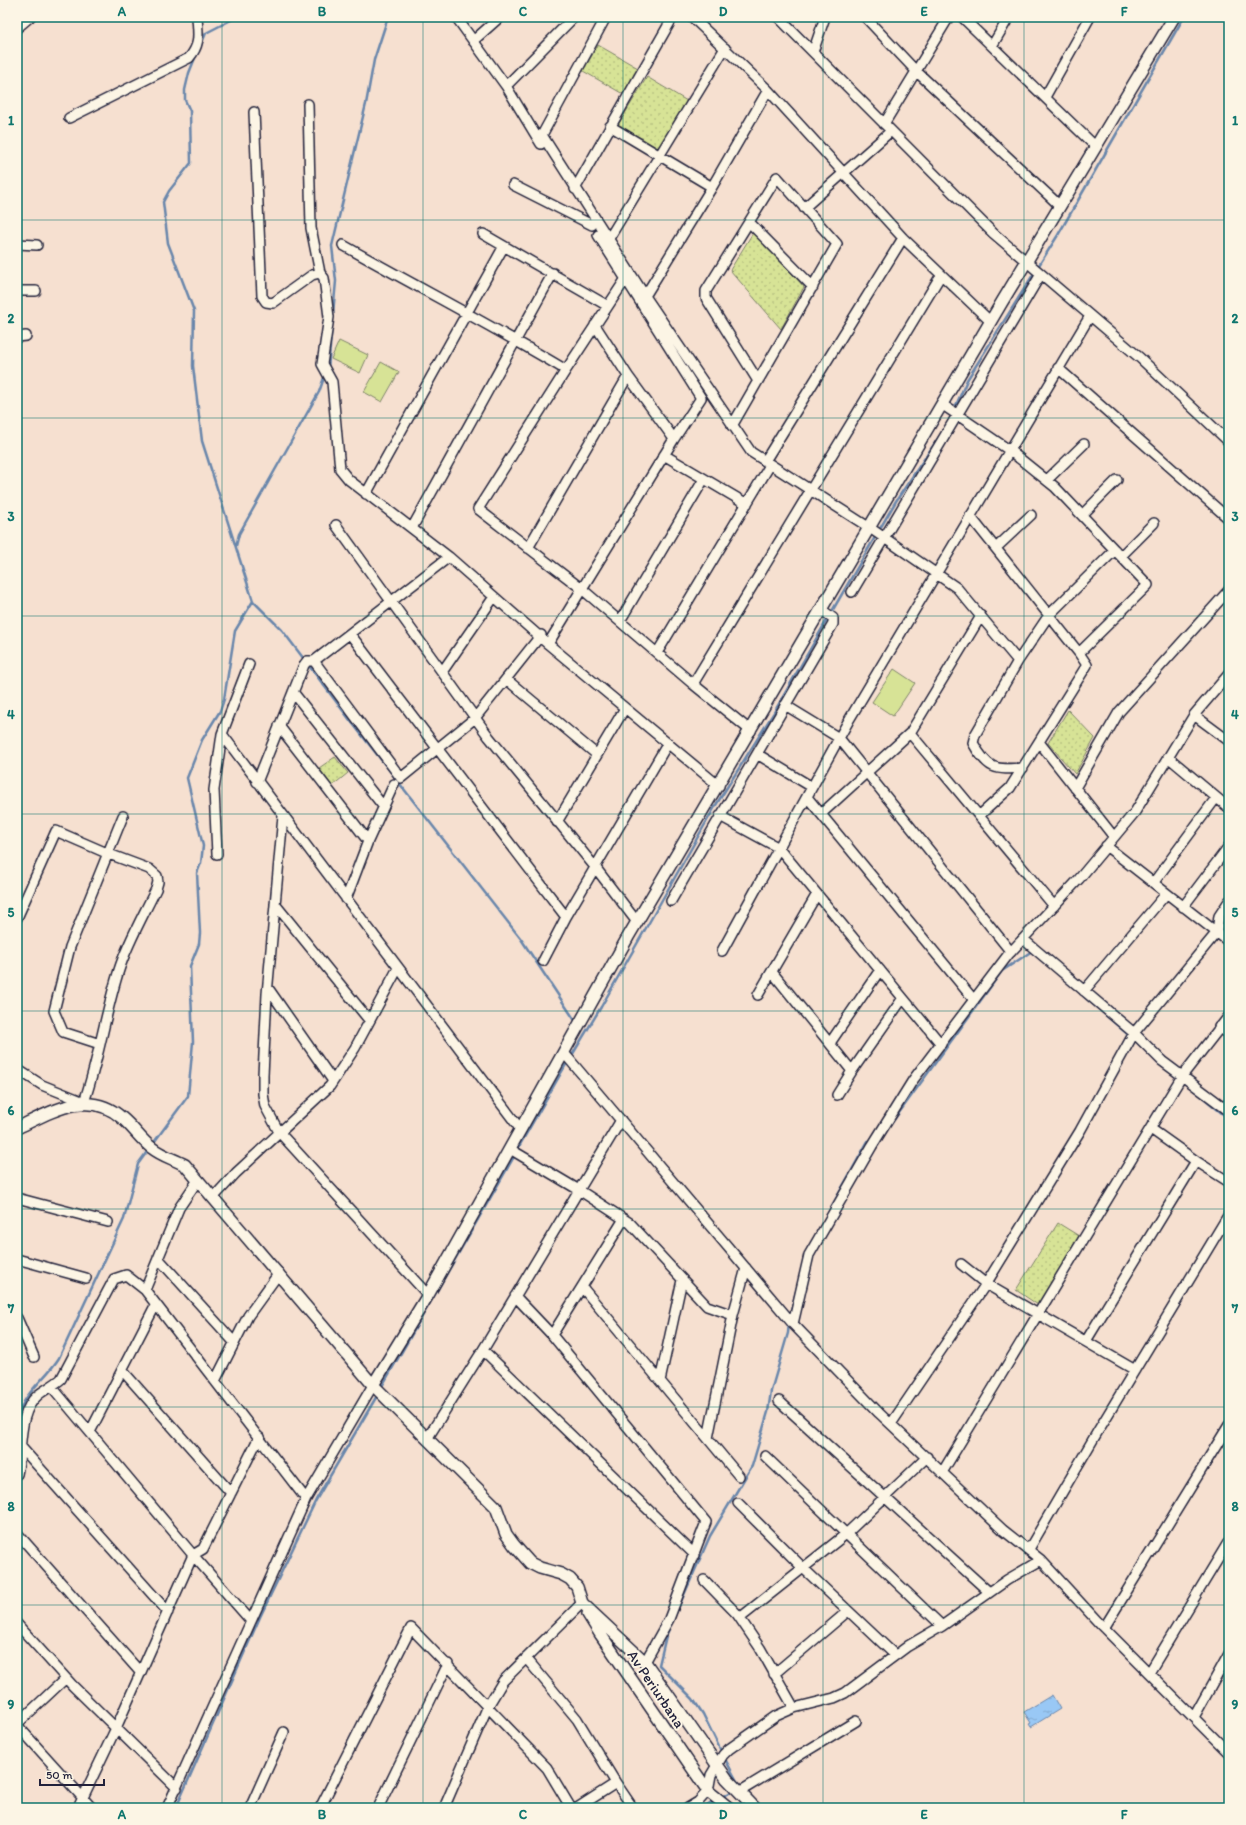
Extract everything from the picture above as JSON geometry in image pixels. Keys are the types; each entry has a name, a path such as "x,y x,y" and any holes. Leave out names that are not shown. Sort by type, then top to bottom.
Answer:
{"street":[{"path":"17,28 30,17"},
{"path":"69,118 189,58 195,51 198,41 196,17"},
{"path":"456,17 506,86 625,280 701,398 664,455 548,644"},
{"path":"473,41 500,17"},
{"path":"606,17 542,134 608,240 732,426 751,452 870,528 957,588 982,616 1018,661"},
{"path":"575,188 673,17"},
{"path":"692,17 768,90 903,238 991,322"},
{"path":"778,17 993,233 1140,358 1229,442"},
{"path":"813,52 825,17"},
{"path":"865,17 875,21 916,71 1060,206"},
{"path":"804,208 844,173 888,127 916,71 949,17"},
{"path":"962,17 1096,147"},
{"path":"992,46 1009,17"},
{"path":"1045,98 1090,17"},
{"path":"167,1808 306,1499 428,1295 522,1130 637,922 719,786 1171,18"},
{"path":"506,86 569,19"},
{"path":"608,240 660,157 725,48"},
{"path":"645,296 712,187 768,90"},
{"path":"308,104 311,228 320,273 324,278 329,317 322,364 332,382 340,469 349,480 449,557 541,636 548,644 719,786"},
{"path":"254,112 262,296 264,301 268,303 273,302 312,275 320,273"},
{"path":"610,126 712,187"},
{"path":"732,426 813,287 837,244 778,177 706,291 706,298 758,381"},
{"path":"513,185 592,225"},
{"path":"750,223 813,287"},
{"path":"483,234 608,306"},
{"path":"657,653 747,504 768,463 903,238"},
{"path":"17,244 37,245"},
{"path":"343,245 466,314 516,340 566,370"},
{"path":"366,494 504,246"},
{"path":"412,528 553,273"},
{"path":"693,684 809,489 941,274"},
{"path":"852,592 883,537 1041,274"},
{"path":"625,280 478,509 582,589 762,744"},
{"path":"17,291 36,291"},
{"path":"722,951 839,738 1090,316"},
{"path":"595,325 628,376 674,439"},
{"path":"1058,368 1229,519"},
{"path":"528,548 628,376"},
{"path":"943,404 1009,450 1046,480 1082,515 1148,585 1079,653"},
{"path":"1046,480 1084,444"},
{"path":"664,455 747,504"},
{"path":"620,621 704,478"},
{"path":"1082,515 1117,480"},
{"path":"996,548 1031,515"},
{"path":"970,516 1087,665 1010,788 980,815"},
{"path":"1023,768 1004,769 992,767 987,764 973,743 975,735 1018,661 1049,615 1154,523"},
{"path":"336,526 475,718 557,822 595,867 637,922"},
{"path":"257,782 304,665 307,661 314,661 449,557"},
{"path":"1075,788 1119,712 1229,590"},
{"path":"442,672 494,597"},
{"path":"671,901 833,624 833,618 822,610"},
{"path":"822,814 910,733 982,616"},
{"path":"350,634 566,917"},
{"path":"314,661 401,778 475,718 541,636"},
{"path":"217,854 214,790 222,734 249,664"},
{"path":"793,1324 809,1255 872,1146 913,1080 1011,952 1054,906 1135,812 1194,715 1229,674"},
{"path":"506,679 596,754"},
{"path":"293,692 383,806"},
{"path":"785,705 839,738 868,772 1011,952"},
{"path":"557,822 596,754 625,708"},
{"path":"1194,715 1229,741"},
{"path":"279,726 368,841"},
{"path":"910,733 980,815 1054,906"},
{"path":"222,734 282,816 522,1130"},
{"path":"1039,742 1114,837"},
{"path":"543,961 566,917 668,743"},
{"path":"757,754 812,788"},
{"path":"1168,757 1229,808"},
{"path":"346,899 368,841 394,784"},
{"path":"807,797 974,1000"},
{"path":"1154,882 1216,798"},
{"path":"100,1044 62,1032 54,1011 70,947 123,816"},
{"path":"282,816 262,1075 265,1106 279,1132 428,1295"},
{"path":"720,816 779,848 941,1044"},
{"path":"17,918 56,831 108,854 149,869 157,876 158,882 119,968 95,1070 84,1102"},
{"path":"1106,846 1229,942"},
{"path":"1183,907 1229,846"},
{"path":"758,995 817,894"},
{"path":"1084,991 1166,894"},
{"path":"892,1424 986,1284 1080,1132 1134,1033 1217,932 1219,916 1229,901"},
{"path":"275,904 369,1020"},
{"path":"1023,939 1134,1033 1162,1061 1229,1111"},
{"path":"213,1198 236,1173 330,1086 356,1048 369,1020 398,968"},
{"path":"830,1043 880,970"},
{"path":"772,972 852,1071"},
{"path":"268,988 333,1082"},
{"path":"837,1095 903,998"},
{"path":"943,1471 1182,1076 1229,1016"},
{"path":"1219,1027 1229,1034"},
{"path":"564,1053 793,1324 879,1413 943,1471 1003,1530 1041,1560 1104,1628 1229,1753"},
{"path":"17,1069 42,1085 84,1102"},
{"path":"17,1128 50,1112 84,1102"},
{"name":"Av Periurbana","path":"84,1102 103,1105 113,1110 150,1147 185,1165 279,1273 373,1385 496,1508 506,1534 514,1545 530,1562 540,1568 561,1574 570,1579 577,1587 582,1603 601,1635 708,1791 729,1808"},
{"path":"427,1439 483,1350 620,1120"},
{"path":"1151,1129 1229,1182"},
{"path":"510,1149 579,1190 630,1223 707,1306 732,1315"},
{"path":"1086,1341 1196,1161"},
{"path":"145,1290 179,1208 198,1180"},
{"path":"17,1198 108,1222"},
{"path":"1029,1549 1229,1214"},
{"path":"552,1335 624,1219"},
{"path":"158,1258 234,1342"},
{"path":"17,1259 86,1278"},
{"path":"961,1264 986,1284 1039,1313 1135,1370"},
{"path":"708,1438 732,1315 746,1268"},
{"path":"215,1381 248,1316 279,1273"},
{"path":"17,1474 28,1409 38,1395 52,1387 64,1374 114,1279 126,1275 145,1290 306,1499"},
{"path":"660,1381 682,1280"},
{"path":"582,1287 739,1476"},
{"path":"515,1296 552,1335 706,1522 695,1555 669,1619 645,1662"},
{"path":"90,1432 156,1304"},
{"path":"17,1318 34,1357"},
{"path":"483,1350 695,1555"},
{"path":"122,1370 231,1493"},
{"path":"52,1387 193,1556 251,1621"},
{"path":"779,1401 989,1592"},
{"path":"1104,1628 1229,1425"},
{"path":"78,1808 116,1728 193,1556 203,1549 259,1437"},
{"path":"21,1447 168,1612"},
{"path":"765,1456 942,1626"},
{"path":"740,1618 846,1534 927,1457"},
{"path":"738,1503 894,1655"},
{"path":"17,1533 141,1673"},
{"path":"1149,1674 1226,1553 1229,1541"},
{"path":"688,1808 698,1802 708,1791 711,1774 723,1755 729,1749 776,1716 794,1708 821,1702 855,1686 894,1655 942,1626 989,1592 1041,1560"},
{"path":"704,1580 740,1618 760,1648 794,1708"},
{"path":"444,1808 488,1706 503,1680 582,1603"},
{"name":"Av Periurbana","path":"582,1603 645,1662 727,1779 755,1808"},
{"path":"774,1674 848,1611"},
{"path":"17,1624 66,1678 177,1788"},
{"path":"320,1808 411,1628 448,1664 547,1768 571,1808"},
{"path":"1194,1717 1229,1654"},
{"path":"526,1658 578,1718 616,1783 633,1808"},
{"path":"378,1808 448,1664"},
{"path":"66,1678 17,1725 92,1808"},
{"path":"739,1792 856,1721"},
{"path":"250,1808 284,1732"},
{"path":"577,1808 616,1783"}],"green space":[{"path":"598,45 638,68 623,94 583,71"},
{"path":"647,77 687,101 658,149 618,125"},
{"path":"754,231 804,287 781,329 730,270"},
{"path":"339,341 368,355 360,373 331,359"},
{"path":"381,362 399,372 382,402 364,392"},
{"path":"894,669 915,683 893,716 872,702"},
{"path":"1068,710 1095,738 1075,774 1048,743"},
{"path":"335,757 348,773 332,786 319,768"},
{"path":"1058,1223 1079,1236 1038,1305 1016,1290"}],"water":[{"path":"1052,1695 1060,1709 1031,1727 1029,1724 1031,1723 1024,1712"}],"waterway":[{"path":"201,45 206,33 233,19 233,17"},
{"path":"328,369 336,281 332,246 366,104 374,60 388,17"},
{"path":"954,410 967,380 1058,235 1184,17"},
{"path":"197,53 189,73 185,90 185,100 190,111 191,163 169,191 163,202 168,243 194,311 193,366 202,441 253,601 282,630 350,720 521,939 576,1022"},
{"path":"236,546 239,534 319,392 325,375"},
{"path":"831,613 896,501 939,437"},
{"path":"152,1145 188,1096 193,1042 190,966 199,944 200,933 197,873 201,863 203,846 187,778 202,740 220,711 224,699 235,631 253,601"},
{"path":"571,1057 716,805 773,714 828,618"},
{"path":"888,1128 1002,971 1032,951"},
{"path":"1080,993 1140,1045"},
{"path":"517,1150 568,1061"},
{"path":"1194,1090 1229,1119"},
{"path":"829,1211 868,1141 872,1142"},
{"path":"17,1419 20,1409 30,1393 59,1358 124,1219 138,1164 149,1149"},
{"path":"381,1388 515,1155"},
{"path":"790,1315 802,1268"},
{"path":"676,1613 710,1536 752,1466 768,1412 771,1391 788,1333 789,1322"},
{"path":"176,1808 260,1617 316,1500 378,1394"},
{"path":"672,1622 666,1636 659,1665 693,1699 703,1714 722,1753"},
{"path":"724,1757 738,1783"},
{"path":"721,1798 734,1790"},
{"path":"703,1808 715,1801"}]}
